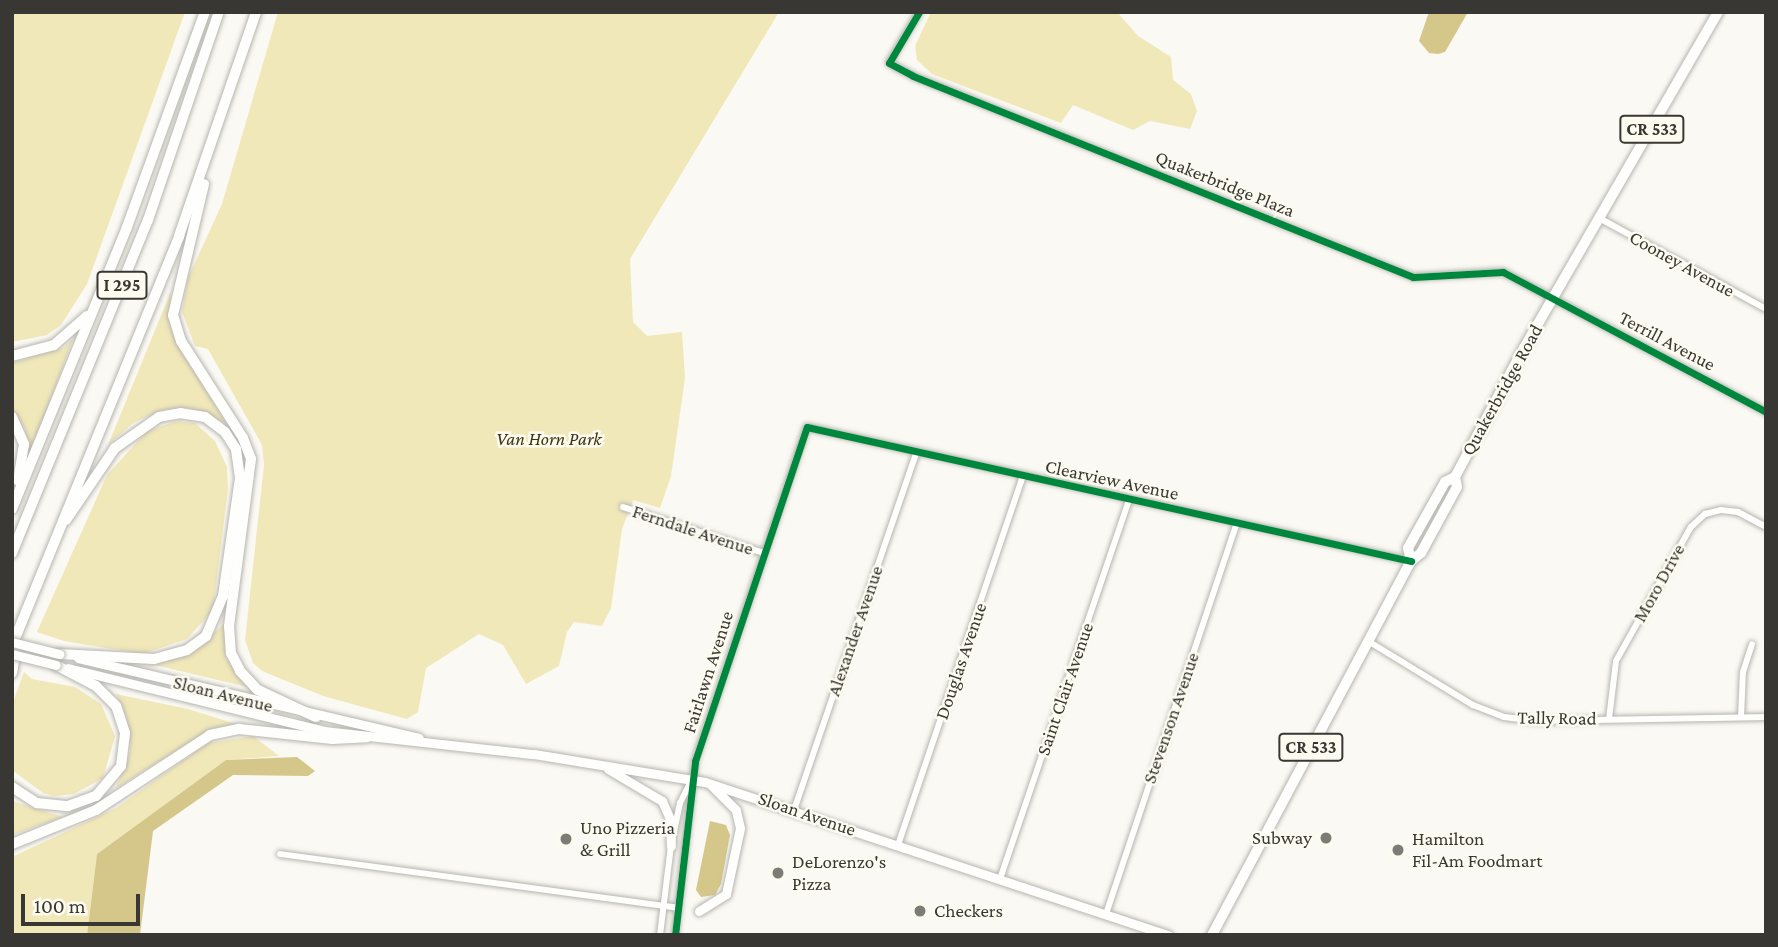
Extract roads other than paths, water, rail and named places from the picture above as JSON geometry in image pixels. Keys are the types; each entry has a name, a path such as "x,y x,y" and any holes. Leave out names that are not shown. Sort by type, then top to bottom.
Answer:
{"highway":[{"path":"12,509 94,308 205,12"},
{"name":"I 295","path":"12,553 144,230 219,12"},
{"name":"I 295","path":"12,644 210,153 256,12"},
{"path":"210,153 173,315 181,341 243,438 251,459 229,646 236,665 254,687 316,717"},
{"path":"12,356 54,345 94,308"},
{"path":"58,659 154,659 187,650 206,636 223,596 240,478 236,449 225,432 205,417 181,413 159,417 115,448 80,505 61,524"},
{"path":"12,417 24,452 12,500"},
{"path":"12,673 19,629"},
{"path":"12,787 37,803 68,806 96,796 121,765 125,733 116,706 96,686 58,659"},
{"path":"12,844 96,810 210,735 239,729 332,739 367,737"}],"main road":[{"name":"Quakerbridge Road","path":"1212,935 1411,561 1421,553 1457,487 1455,477 1553,298 1718,12"},
{"name":"Sloan Avenue","path":"12,644 309,728 367,737 434,741"},
{"name":"Sloan Avenue","path":"12,654 58,659 434,741 691,779 794,810 1168,935"},
{"path":"601,765 662,801 670,819 671,846"},
{"path":"699,911 726,894 740,828 736,810 710,784"}],"street":[{"name":"Quakerbridge Plaza","path":"919,12 889,64 1413,277 1491,269 1553,298"},
{"name":"Cooney Avenue","path":"1599,218 1766,309"},
{"name":"Terrill Avenue","path":"1553,298 1766,412"},
{"name":"Clearview Avenue","path":"807,428 1411,561"},
{"name":"Fairlawn Avenue","path":"660,935 671,846 680,803 691,779 807,428"},
{"name":"Alexander Avenue","path":"794,810 916,453"},
{"name":"Douglas Avenue","path":"898,845 1023,476"},
{"name":"Saint Clair Avenue","path":"1000,879 1129,499"},
{"name":"Ferndale Avenue","path":"622,507 764,553"},
{"name":"Moro Drive","path":"1609,719 1616,661 1691,527 1705,514 1721,509 1738,512 1766,527"},
{"name":"Stevenson Avenue","path":"1106,914 1237,523"},
{"name":"Tally Road","path":"1368,641 1489,712 1521,720 1766,717"},
{"path":"1741,718 1743,672 1752,644"},
{"name":"Fairlawn Avenue","path":"675,935 691,779"},
{"path":"280,854 678,908"}],"place":[{"name":"Subway","path":"1326,838"},
{"name":"Uno Pizzeria & Grill","path":"566,839"},
{"name":"Hamilton Fil-Am Foodmart","path":"1398,850"},
{"name":"DeLorenzo's Pizza","path":"778,873"},
{"name":"Checkers","path":"920,911"}],"park label":[{"name":"Van Horn Park","path":"549,439"}]}
